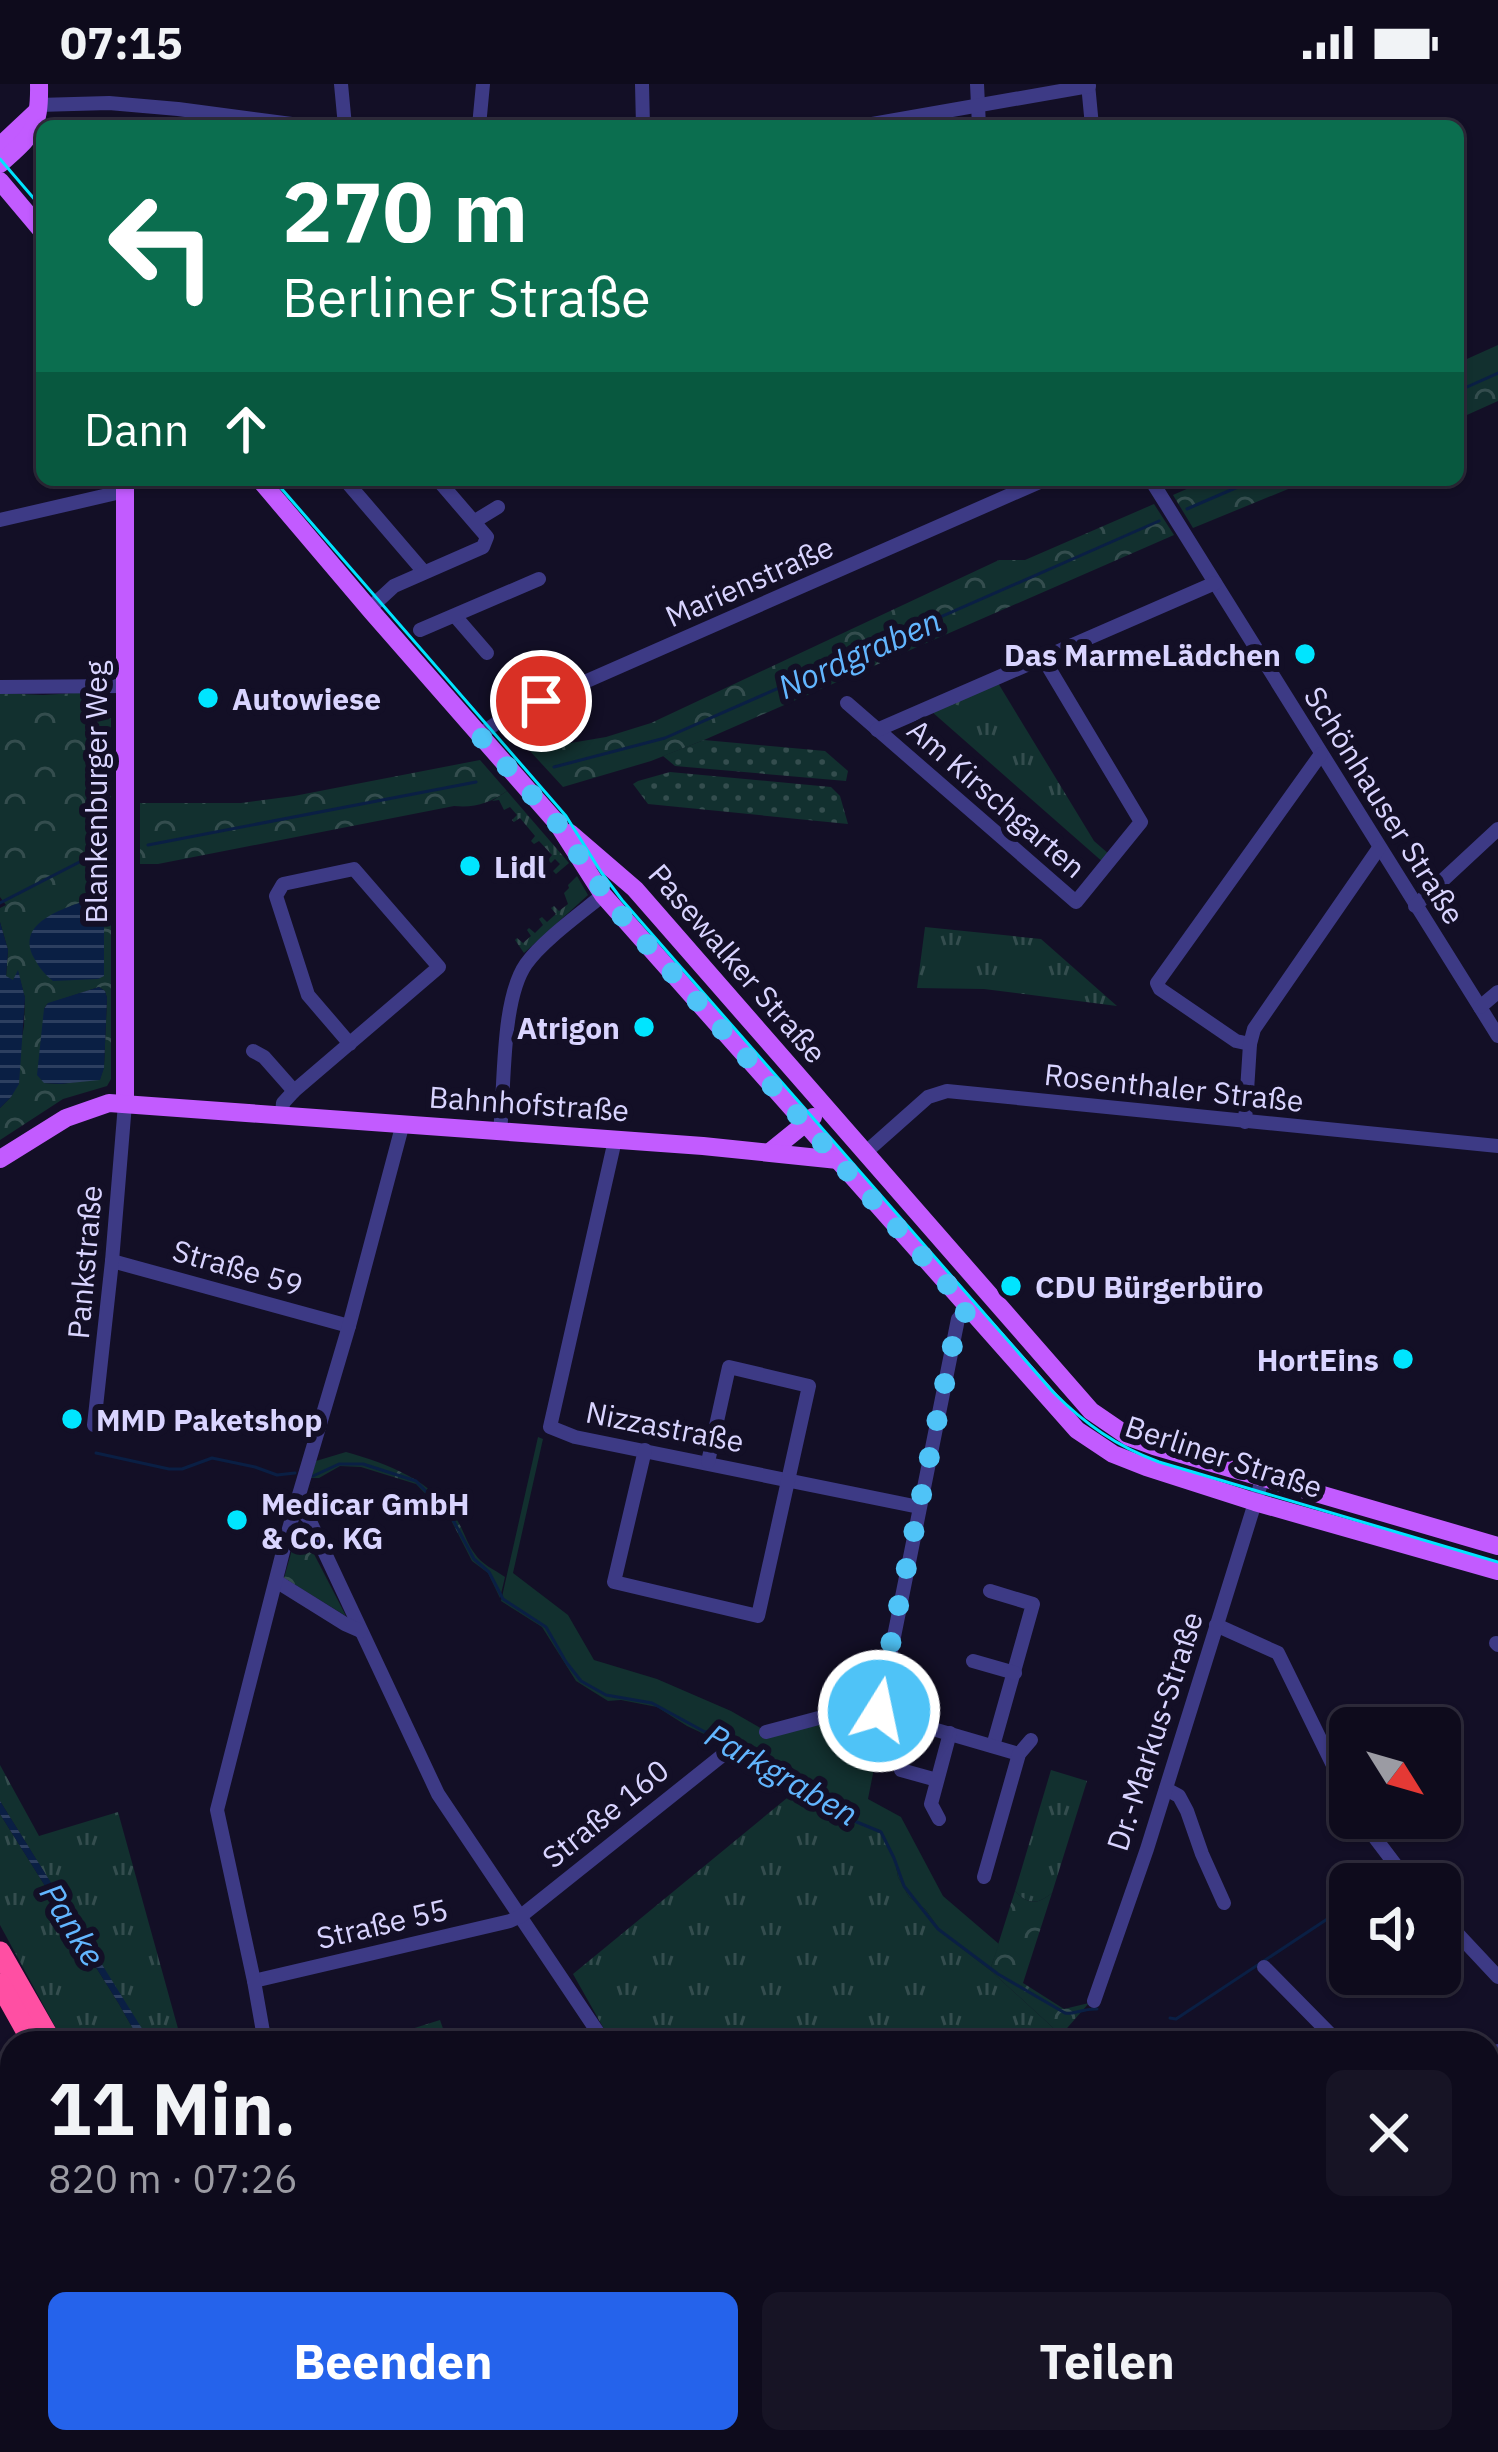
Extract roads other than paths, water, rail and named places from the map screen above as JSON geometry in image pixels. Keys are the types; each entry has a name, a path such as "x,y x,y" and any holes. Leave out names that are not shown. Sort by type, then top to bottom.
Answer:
{"highway":[{"path":"0,1952 45,2031"},
{"path":"0,1984 26,2031"}],"main road":[{"path":"36,120 40,84"},
{"path":"0,146 37,109"},
{"path":"0,164 30,137 36,125"},
{"path":"0,181 36,224"},
{"name":"Blankenburger Weg","path":"124,1104 125,486"},
{"name":"Pasewalker Straße","path":"265,486 557,823 604,895 837,1160"},
{"name":"Pasewalker Straße","path":"557,823 622,875 866,1152"},
{"path":"604,895 622,875"},
{"path":"700,1003 720,986"},
{"name":"Bahnhofstraße","path":"0,1159 79,1112 124,1104 771,1151 837,1160"},
{"path":"771,1151 821,1113 838,1123"},
{"path":"837,1160 866,1152"},
{"name":"Berliner Straße","path":"866,1152 1091,1412 1117,1430 1141,1442 1498,1546"},
{"name":"Berliner Straße","path":"837,1160 1064,1417 1094,1443 1120,1458 1256,1502 1498,1571"}],"street":[{"path":"341,84 344,120"},
{"path":"480,120 483,84"},
{"path":"642,84 643,120"},
{"path":"977,84 979,120"},
{"path":"893,120 1089,85 1092,120"},
{"path":"37,109 109,104 261,120"},
{"path":"0,520 125,486"},
{"path":"350,486 424,572"},
{"path":"369,610 394,586 482,547 487,537 443,486"},
{"name":"Marienstraße","path":"479,735 507,716 1030,486"},
{"name":"Schönhauser Straße","path":"1155,486 1498,1036"},
{"path":"475,521 498,507"},
{"path":"421,631 539,579"},
{"name":"Am Kirschgarten","path":"877,730 1215,584"},
{"path":"455,616 487,652"},
{"name":"Am Kirschgarten","path":"847,703 1076,902 1141,822 1043,658"},
{"path":"0,687 125,686"},
{"path":"1250,1043 1236,1041 1157,983 1321,754"},
{"path":"1415,906 1498,829"},
{"path":"1244,1122 1250,1043 1264,1014 1379,848"},
{"path":"282,1114 283,1103 294,1091 350,1044 439,967 354,868 283,884 276,896 308,995 350,1044"},
{"path":"500,1131 510,1008 520,974 533,956 604,895"},
{"path":"1480,1006 1498,992"},
{"path":"253,1051 294,1091"},
{"name":"Rosenthaler Straße","path":"866,1152 928,1097 947,1091 1498,1146"},
{"name":"Pankstraße","path":"94,1425 124,1104"},
{"path":"263,2031 218,1810 295,1507 350,1326 403,1123"},
{"name":"Nizzastraße","path":"615,1140 550,1427 560,1433 919,1508"},
{"name":"Straße 59","path":"112,1262 350,1326"},
{"path":"879,1711 958,1319 969,1309"},
{"path":"645,1450 614,1582 758,1616 809,1386 729,1367 708,1462"},
{"name":"Dr.-Markus-Straße","path":"1094,2001 1263,1477"},
{"path":"295,1507 308,1516 434,1788 597,2031"},
{"path":"276,1581 361,1631"},
{"path":"990,1591 1033,1604 993,1746"},
{"path":"1216,1625 1278,1653 1329,1756"},
{"path":"973,1661 1015,1673"},
{"path":"766,1732 830,1715 879,1711 1019,1754"},
{"path":"939,1819 931,1804 950,1733"},
{"path":"983,1877 1019,1754 1031,1740"},
{"name":"Straße 160","path":"521,1916 724,1754"},
{"path":"901,1770 937,1780"},
{"path":"1166,1789 1179,1796 1187,1811 1224,1903"},
{"path":"1376,1839 1394,1863"},
{"name":"Straße 55","path":"254,1981 521,1916"},
{"path":"1461,1938 1498,1977"},
{"path":"1264,1967 1327,2031"}],"water":[{"path":"95,897 104,902 104,976 53,981 34,958 31,934 47,917"},
{"path":"0,922 8,950 6,976 13,980 18,970 25,998 19,1084 0,1108"},
{"path":"99,987 107,998 100,1080 44,1083 37,1075 44,1009 48,1003"},
{"name":"Panke","path":"0,1801 144,2031 134,2031 0,1814"}],"waterway":[{"name":"Nordgraben","path":"1464,388 1498,373"},
{"name":"Nordgraben","path":"1187,509 1240,486"},
{"name":"Nordgraben","path":"554,767 665,738 1159,521"},
{"name":"Nordgraben","path":"148,845 476,782"},
{"name":"Nordgraben","path":"0,903 103,853"},
{"name":"Parkgraben","path":"96,1453 169,1469 212,1458 277,1475 295,1473"},
{"name":"Parkgraben","path":"313,1476 339,1464 363,1464 416,1481 452,1518 503,1599 546,1627 581,1681 606,1695 652,1703 705,1732 715,1730 758,1753 852,1820 881,1832 904,1886 938,1929 998,1974 1065,2013 1097,2009"},
{"path":"1170,2018 1176,2019 1329,1918"}],"tram line":[{"path":"0,159 36,201"},
{"path":"279,486 566,816 622,900 1077,1414 1115,1441 1159,1462 1498,1562"}],"place":[{"name":"Das MarmeLädchen","path":"1305,654"},
{"name":"Autowiese","path":"208,698"},
{"name":"Lidl","path":"470,866"},
{"name":"Atrigon","path":"644,1027"},
{"name":"CDU Bürgerbüro","path":"1011,1286"},
{"name":"HortEins","path":"1403,1359"},
{"name":"MMD Paketshop","path":"72,1419"},
{"name":"Medicar GmbH & Co. KG","path":"237,1520"}]}
